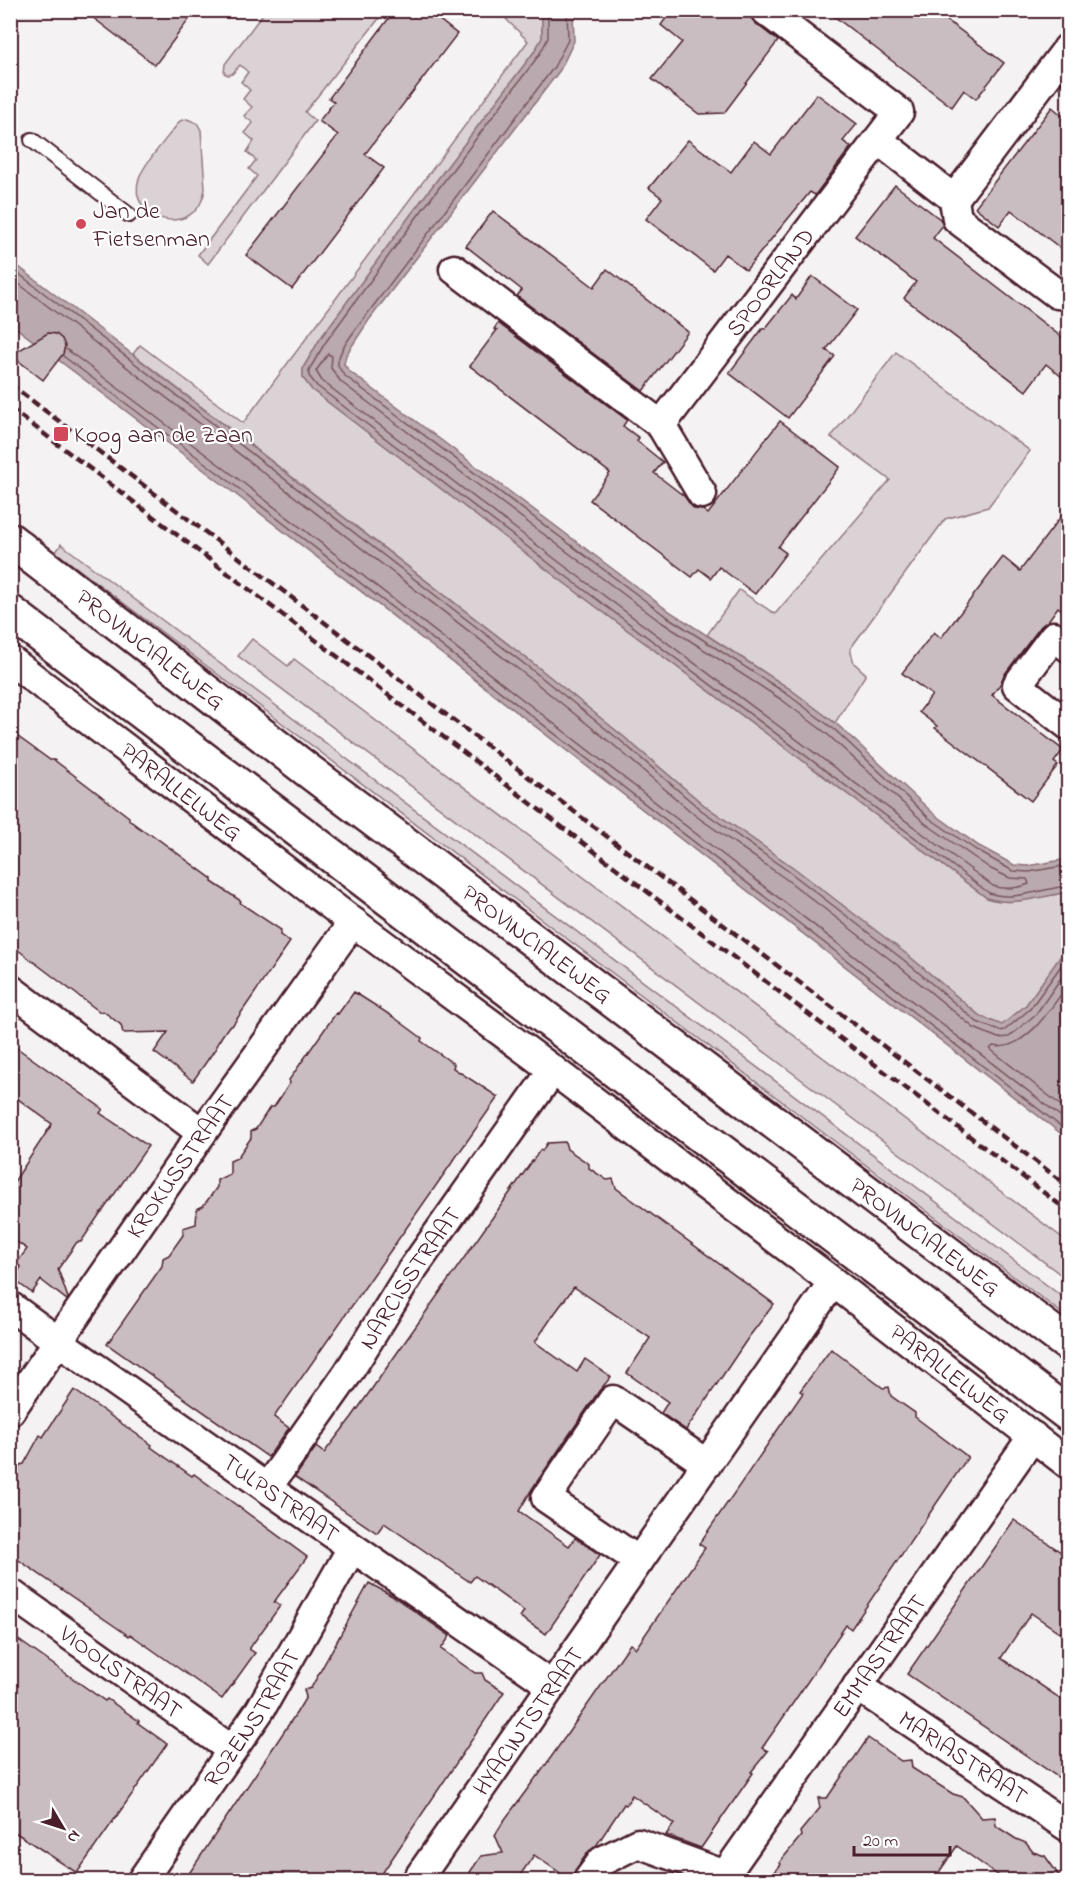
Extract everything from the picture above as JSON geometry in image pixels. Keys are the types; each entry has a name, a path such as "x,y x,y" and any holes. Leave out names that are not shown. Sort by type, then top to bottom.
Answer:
{"main road":[{"name":"PROVINCIALEWEG","path":"10,540 306,769 1068,1344"},
{"path":"10,612 1068,1414"}],"street":[{"name":"SPOORLAND","path":"661,425 899,112 765,10"},
{"path":"954,199 1068,48"},
{"path":"878,140 954,199 957,219 1057,294 1068,295"},
{"path":"454,269 661,425 702,494"},
{"path":"1068,647 1054,636 1017,685 1068,725"},
{"name":"PARALLELWEG","path":"10,660 353,922"},
{"path":"353,922 833,1282"},
{"name":"KROKUSSTRAAT","path":"10,1411 202,1133 353,922"},
{"path":"10,989 202,1133"},
{"name":"NARCISSTRAAT","path":"267,1488 348,1373 412,1270 553,1070"},
{"name":"PARALLELWEG","path":"833,1282 1068,1464"},
{"name":"HYACINTSTRAAT","path":"417,1881 833,1282"},
{"name":"TULPSTRAAT","path":"10,1306 58,1342 552,1686"},
{"path":"639,1561 546,1498 613,1400 707,1464"},
{"name":"EMMASTRAAT","path":"588,1881 602,1861 638,1843 725,1878 1032,1436"},
{"name":"ROZENSTRAAT","path":"142,1881 260,1710 352,1548"},
{"name":"VIOOLSTRAAT","path":"10,1593 232,1750"},
{"name":"MARIASTRAAT","path":"857,1686 1068,1827"}],"lane":[{"path":"32,140 129,215"}],"shaded area":[{"path":"265,11 385,11 305,112 315,121 208,264 198,255 257,176 249,169 256,160 247,152 254,141 245,133 253,123 244,116 252,107 243,99 250,90 241,82 248,72 240,65 232,74 224,73 225,64"},
{"path":"521,11 542,11 542,38 534,52 320,339 303,368 303,378 312,390 559,579 987,898 1017,901 1068,892 1068,953 1060,957 1026,1005 1002,1026 980,1016 909,956 794,868 704,805 539,668 133,354 140,345 243,423 528,41 506,19"},
{"path":"187,119 197,123 201,130 205,189 200,205 190,215 177,220 164,219 152,214 142,205 138,193 139,178 151,157 180,121"},
{"path":"896,352 1030,451 988,507 945,519 850,649 854,663 866,674 835,723 790,689 707,635 739,590 775,614 890,480 831,437"},
{"path":"61,544 1068,1301 1068,1318 56,552"},
{"path":"252,639 288,666 294,659 1068,1242 1068,1280 238,656"}],"water":[{"path":"542,11 573,11 574,41 560,70 369,320 346,355 344,364 349,371 666,609 790,689 839,726 933,813 979,846 1014,865 1028,866 1068,859 1068,892 1017,901 987,898 559,579 312,390 303,378 303,368 320,339 534,52 542,38"},
{"path":"10,260 539,668 704,805 794,868 909,956 980,1016 1002,1025 1026,1005 1060,957 1068,953 1068,1139 225,486 11,324"}],"building":[{"path":"83,10 196,10 155,65"},
{"path":"395,10 427,10 457,34 365,154 384,168 292,289 246,255 338,135 319,121 334,102 329,98"},
{"path":"672,10 749,10 750,17 755,23 778,41 724,113 699,114 652,79 682,42 661,25"},
{"path":"826,10 933,10 1004,63 976,99 964,90 952,107"},
{"path":"817,94 857,124 843,141 851,147 815,195 810,192 746,270 725,254 713,270 646,219 662,198 649,188 688,140 731,172 754,141 771,154"},
{"path":"1052,107 1068,120 1068,254 1011,210 999,226 975,207"},
{"path":"895,185 940,219 943,225 933,238 1068,342 1068,382 1046,364 1026,391 904,298 916,282 855,236"},
{"path":"493,211 594,287 607,269 688,332 643,391 517,296 522,290 466,246"},
{"path":"812,276 857,310 826,350 835,356 788,418 729,373 763,328 765,329 792,295 796,299"},
{"path":"498,323 627,420 623,426 663,462 654,473 684,496 694,509 703,510 708,514 780,421 840,467 778,547 786,553 755,594 719,567 711,578 699,569 692,577 590,500 610,473 470,366 497,330 494,329"},
{"path":"48,333 56,334 65,346 63,354 43,380 11,355"},
{"path":"1068,507 1068,615 1058,607 1004,675 992,695 1063,750 1054,762 1058,765 1031,801 935,728 937,726 919,712 932,695 902,673 934,632 941,638 1003,557 1020,571"},
{"path":"10,731 50,760 54,760 129,817 129,820 212,879 212,882 241,901 240,903 281,930 280,935 290,942 232,1026 229,1026 222,1036 193,1081 154,1052 168,1032 123,1033 121,1025 103,1011 100,1012 10,944"},
{"path":"354,992 395,1018 422,1038 421,1041 454,1064 453,1068 498,1097 274,1417 289,1428 268,1457 107,1344 162,1266 163,1258 169,1255 183,1235 183,1228 196,1224 197,1209 203,1206 217,1187 217,1180 230,1174 230,1161 237,1158 251,1138 251,1131 256,1129 270,1107 274,1107 290,1083 289,1080 336,1013 338,1014"},
{"path":"10,1043 103,1109 100,1113 148,1146 81,1242 77,1242 58,1269 67,1300 41,1280 32,1293 13,1279 21,1267 16,1264 27,1249 10,1237 10,1188 52,1124 10,1093"},
{"path":"565,1142 567,1149 589,1164 589,1168 607,1180 613,1179 616,1188 774,1304 748,1338 686,1430 661,1413 668,1402 627,1373 650,1338 574,1287 552,1317 535,1342 577,1372 585,1359 611,1377 599,1391 519,1511 569,1546 575,1538 600,1555 546,1634 520,1617 524,1611 475,1576 470,1582 384,1523 377,1533 295,1477 316,1447 324,1453 352,1417 540,1150 542,1151 547,1143"},
{"path":"831,1349 883,1388 889,1387 891,1396 968,1457 851,1629 846,1625 762,1748 768,1751 751,1772 753,1773 701,1848 666,1835 674,1824 632,1795 596,1846 589,1851 575,1870 572,1881 534,1855 516,1881 464,1881 481,1856 503,1853 495,1835 503,1822 630,1644 636,1648 705,1548 699,1544 803,1393 800,1391"},
{"path":"74,1390 307,1557 274,1602 280,1606 249,1649 255,1653 222,1699 10,1554 10,1479 20,1465 24,1464 40,1435 43,1437"},
{"path":"1014,1520 1068,1557 1068,1638 1031,1613 1001,1658 1068,1704 1068,1784 907,1674"},
{"path":"369,1583 394,1597 450,1636 441,1649 475,1673 482,1673 485,1680 504,1692 377,1881 184,1881 297,1712 306,1697 304,1690 311,1688"},
{"path":"10,1634 105,1701 107,1699 139,1721 138,1723 167,1744 77,1873 10,1829"},
{"path":"868,1738 901,1761 911,1760 912,1768 953,1794 963,1797 982,1818 995,1817 996,1826 1026,1843 1033,1852 1045,1856 1063,1881 1006,1881 957,1846 933,1881 768,1881 801,1836 800,1832 820,1808 818,1798 827,1798"}],"railway":[{"path":"10,384 1068,1186"},
{"path":"10,408 1068,1211"}],"place":[{"name":"Jan de Fietsenman","path":"81,224"},
{"name":"Koog aan de Zaan","path":"61,434"}]}
